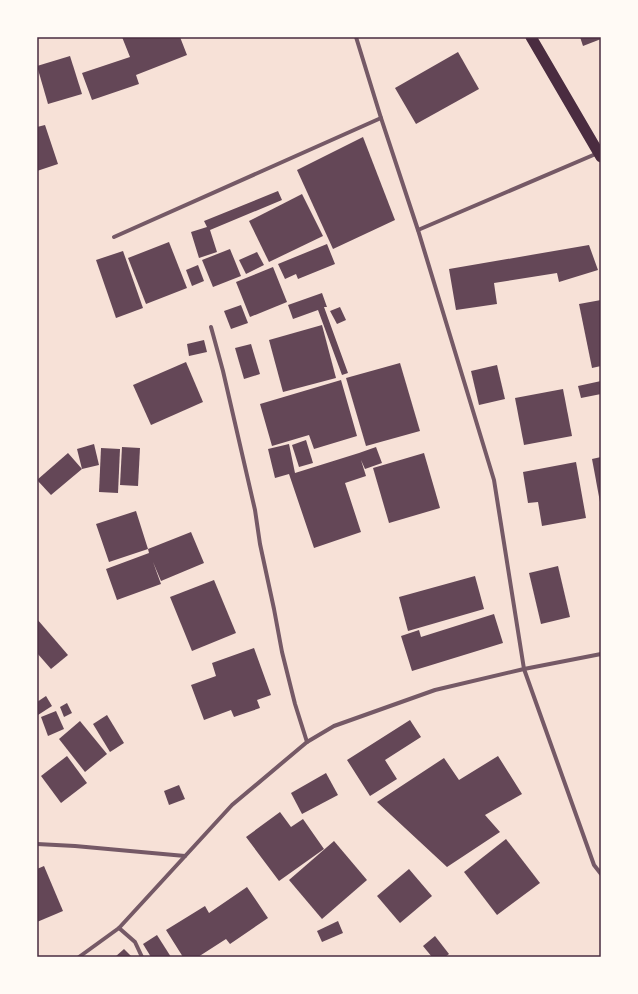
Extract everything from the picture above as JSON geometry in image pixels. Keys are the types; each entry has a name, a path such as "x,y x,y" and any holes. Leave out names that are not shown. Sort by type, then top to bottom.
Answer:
{"highway":[{"path":"531,37 600,155"}],"street":[{"path":"356,37 418,230 494,480 524,669 594,865 601,874"},
{"path":"114,237 381,118"},
{"path":"418,230 600,155"},
{"path":"211,327 223,371 255,510 260,544 282,652 295,704 307,742"},
{"path":"79,957 119,928 232,805 307,742 334,726 435,690 524,669 601,654"},
{"path":"37,844 185,856"},
{"path":"119,928 135,942 142,957"}],"building":[{"path":"122,37 180,37 187,55 136,75 139,84 92,100 82,73 130,57"},
{"path":"580,37 601,37 601,39 583,46"},
{"path":"458,52 479,89 416,124 395,88"},
{"path":"70,56 82,94 48,104 37,66"},
{"path":"45,125 58,164 37,171 37,127"},
{"path":"363,137 395,220 333,249 297,170"},
{"path":"278,191 282,200 210,230 217,252 199,258 191,232 207,227 204,221"},
{"path":"302,194 323,236 269,262 249,221"},
{"path":"169,242 187,288 146,304 128,258"},
{"path":"327,244 335,264 298,279 296,274 285,279 278,264"},
{"path":"589,245 598,270 559,282 557,273 494,283 497,304 456,310 449,269"},
{"path":"230,249 241,276 213,287 202,260"},
{"path":"123,251 143,308 116,318 96,260"},
{"path":"257,252 264,265 246,274 239,260"},
{"path":"198,265 204,281 192,286 186,270"},
{"path":"273,267 287,302 250,317 236,282"},
{"path":"322,293 327,307 324,307 348,373 342,375 318,310 293,319 288,305"},
{"path":"601,300 601,366 592,368 579,304"},
{"path":"241,305 248,323 231,329 224,311"},
{"path":"340,307 346,320 337,324 330,311"},
{"path":"322,325 336,378 283,392 269,340"},
{"path":"204,340 207,352 189,356 187,344"},
{"path":"251,344 260,374 244,379 235,348"},
{"path":"186,362 203,402 151,425 133,385"},
{"path":"400,363 420,431 366,446 346,378"},
{"path":"497,365 505,399 479,405 471,371"},
{"path":"341,380 357,436 314,449 309,435 272,446 260,404"},
{"path":"601,381 601,394 581,398 578,386"},
{"path":"563,389 572,436 524,445 515,398"},
{"path":"306,440 313,463 299,467 292,445"},
{"path":"94,444 99,465 82,469 77,449"},
{"path":"289,444 295,473 376,447 382,463 365,469 361,460 366,476 345,483 361,532 314,548 289,474 275,478 268,449"},
{"path":"122,447 140,448 138,486 120,485"},
{"path":"101,448 120,449 118,493 99,492"},
{"path":"68,453 82,469 51,495 37,480"},
{"path":"424,453 440,508 389,523 373,468"},
{"path":"601,457 601,502 600,502 592,459"},
{"path":"576,462 586,518 542,526 538,502 528,503 523,472"},
{"path":"136,511 148,549 109,562 96,524"},
{"path":"191,532 204,563 161,581 153,562 161,584 117,600 106,569 149,553 148,549"},
{"path":"558,566 570,617 541,624 529,573"},
{"path":"475,576 484,609 408,631 399,597"},
{"path":"214,580 236,633 192,651 170,597"},
{"path":"494,614 503,643 412,671 401,636 419,630 421,637"},
{"path":"37,619 68,655 51,669 37,653"},
{"path":"254,648 271,695 257,700 260,708 234,717 231,710 204,720 191,685 216,676 212,663"},
{"path":"46,696 52,706 38,715 37,702"},
{"path":"67,703 72,713 64,717 60,707"},
{"path":"56,711 64,729 48,736 41,717"},
{"path":"107,715 124,743 110,752 93,724"},
{"path":"410,720 421,737 385,760 397,779 370,796 347,760"},
{"path":"80,721 107,754 85,772 59,739"},
{"path":"67,756 87,783 61,803 41,776"},
{"path":"498,756 522,794 485,815 500,832 447,867 377,802 444,758 459,780"},
{"path":"326,773 338,795 302,814 291,793"},
{"path":"179,785 185,799 169,805 164,791"},
{"path":"280,812 291,827 303,819 324,849 279,881 246,837"},
{"path":"506,839 540,883 497,915 464,872"},
{"path":"334,841 367,880 322,919 289,880"},
{"path":"44,866 63,911 37,922 37,869"},
{"path":"409,869 432,896 400,923 377,896"},
{"path":"247,887 268,918 230,944 226,939 198,957 183,957 166,930 205,906 209,913"},
{"path":"338,921 343,933 322,942 317,931"},
{"path":"157,935 171,957 151,957 143,944"},
{"path":"435,936 449,954 445,957 432,957 423,946"},
{"path":"124,949 132,957 115,957"}]}
